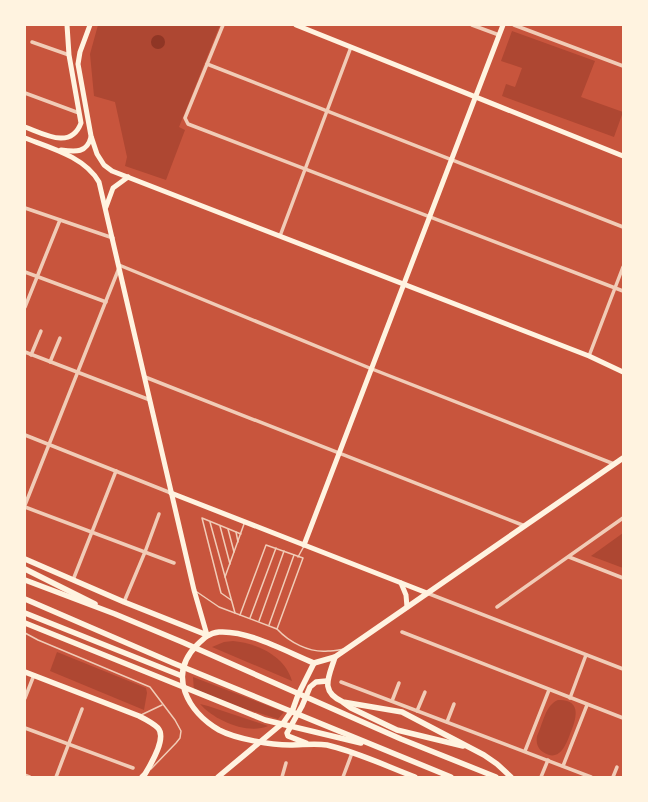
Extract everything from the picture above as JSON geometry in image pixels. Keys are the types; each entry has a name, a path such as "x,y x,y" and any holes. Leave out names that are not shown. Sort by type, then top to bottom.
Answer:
{"main road":[{"path":"25,127 60,139 67,138 74,134 78,129 80,123 79,113 68,55 67,25"},
{"path":"90,25 80,52 78,64 91,136 97,154 104,164 112,171 589,356 623,372"},
{"path":"296,25 477,96 623,156"},
{"path":"304,545 503,25"},
{"path":"56,150 77,151 85,149 89,144 91,136"},
{"path":"25,138 56,150 77,161 94,173 99,182 194,590 207,635"},
{"path":"106,208 113,188 128,178"},
{"path":"415,777 352,753 325,745 288,745 261,742 238,737 220,730 198,714 185,691 182,676 191,651 207,635 218,632 244,634 314,663 335,657 623,458"},
{"path":"171,493 427,593"},
{"path":"25,559 124,602 207,635"},
{"path":"25,569 115,614"},
{"path":"25,580 115,614 182,642 402,739 496,777"},
{"path":"400,583 406,595 407,607"},
{"path":"25,599 173,663 308,717 378,748 451,777"},
{"path":"25,613 182,676"},
{"path":"25,623 265,720 378,748"},
{"path":"335,657 327,681 334,698 344,702 402,712 497,764 511,777"},
{"path":"219,777 275,730 289,715 314,663"},
{"path":"25,672 139,716 159,729 162,736 160,745 144,776"},
{"path":"309,745 288,736 287,733 302,706 310,687 316,682 327,681"},
{"path":"344,702 352,708 397,730 469,748"}],"street":[{"path":"223,25 206,64 186,118 186,122 188,124 623,291"},
{"path":"472,25 499,35"},
{"path":"514,25 623,66"},
{"path":"32,42 68,55"},
{"path":"280,236 351,47"},
{"path":"206,64 623,227"},
{"path":"25,92 79,113"},
{"path":"25,208 113,238"},
{"path":"25,307 60,220"},
{"path":"174,563 25,506 119,266 372,370 614,464"},
{"path":"589,356 623,267"},
{"path":"25,272 106,302"},
{"path":"31,354 41,331"},
{"path":"50,362 60,338"},
{"path":"25,352 150,400"},
{"path":"145,377 526,526"},
{"path":"25,435 171,493"},
{"path":"73,580 116,471"},
{"path":"124,602 159,514"},
{"path":"497,607 623,518"},
{"path":"569,557 623,578"},
{"path":"427,593 623,669"},
{"path":"402,632 586,705 623,718"},
{"path":"570,698 586,655"},
{"path":"25,698 34,675"},
{"path":"342,682 592,777"},
{"path":"392,701 399,682"},
{"path":"525,751 549,690"},
{"path":"417,711 425,692"},
{"path":"447,722 454,704"},
{"path":"563,766 586,705"},
{"path":"56,777 82,709"},
{"path":"25,728 133,768"},
{"path":"343,777 352,753"},
{"path":"541,777 548,760"},
{"path":"282,777 286,763"},
{"path":"613,777 617,767"},
{"path":"25,775 30,777"}],"lane":[{"path":"231,600 221,593 202,518 241,534"},
{"path":"210,521 235,613"},
{"path":"225,577 245,522"},
{"path":"220,526 230,564"},
{"path":"228,529 234,552"},
{"path":"236,532 238,542"},
{"path":"240,615 266,545 303,558 277,629"},
{"path":"298,557 304,545"},
{"path":"250,618 276,548"},
{"path":"259,622 284,551"},
{"path":"268,626 294,555"},
{"path":"194,590 219,606 277,629 284,636 299,645 316,651 327,652 348,648"},
{"path":"25,633 38,640 150,687 175,720 181,731 180,738 144,776"},
{"path":"139,716 163,704"}],"shaded area":[{"path":"98,25 220,25 179,127 185,130 166,180 125,166 127,157 115,102 94,96 90,54"},
{"path":"512,31 595,61 581,97 623,112 614,137 502,96 506,84 515,87 522,68 501,61"},
{"path":"155,35 161,35 165,39 165,45 161,49 155,49 151,45 151,39"},
{"path":"623,533 623,568 591,556"},
{"path":"224,642 242,642 269,652 283,664 292,681 212,647"},
{"path":"57,652 146,688 147,693 144,710 50,671"},
{"path":"193,677 284,712 278,719 220,701 194,691"},
{"path":"558,700 571,703 576,711 574,723 564,747 558,754 549,755 538,747 537,736 547,710 554,702"},
{"path":"200,704 268,726 250,729 231,724 206,710"}]}
